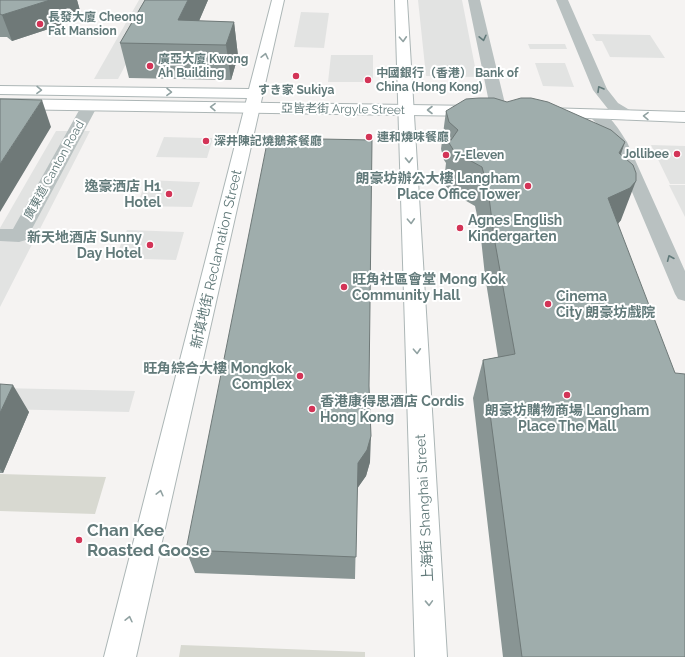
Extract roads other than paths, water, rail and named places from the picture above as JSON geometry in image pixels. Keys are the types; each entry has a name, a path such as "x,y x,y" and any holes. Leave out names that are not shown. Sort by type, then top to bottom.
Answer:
{"main road":[{"name":"新填地街 Reclamation Street","path":"120,657 278,0"},
{"name":"上海街 Shanghai Street","path":"401,0 431,657"},
{"name":"亞皆老街 Argyle Street","path":"0,90 407,109 685,117"},
{"name":"亞皆老街 Argyle Street","path":"0,104 90,105 253,101"}],"street":[{"path":"474,0 514,112"},
{"path":"562,0 600,90 613,106 627,115"},
{"name":"廣東道 Canton Road","path":"9,235 90,105"},
{"path":"595,114 609,127 619,142 685,294"}],"place":[{"name":"長發大廈 Cheong Fat Mansion","path":"40,24"},
{"name":"廣亞大廈 Kwong Ah Building","path":"150,66"},
{"name":"すき家 Sukiya","path":"296,76"},
{"name":"中國銀行（香港） Bank of China (Hong Kong)","path":"368,80"},
{"name":"連和燒味餐廳","path":"369,137"},
{"name":"深井陳記燒鵝茶餐廳","path":"206,141"},
{"name":"Jollibee","path":"677,154"},
{"name":"7-Eleven","path":"446,155"},
{"name":"朗豪坊辦公大樓 Langham Place Office Tower","path":"528,186"},
{"name":"逸豪洒店 H1 Hotel","path":"169,194"},
{"name":"Agnes English Kindergarten","path":"460,228"},
{"name":"新天地酒店 Sunny Day Hotel","path":"150,245"},
{"name":"旺角社區會堂 Mong Kok Community Hall","path":"344,287"},
{"name":"Cinema City 朗豪坊戲院","path":"548,304"},
{"name":"旺角綜合大樓 Mongkok Complex","path":"300,376"},
{"name":"朗豪坊購物商場 Langham Place The Mall","path":"567,395"},
{"name":"香港康得思酒店 Cordis Hong Kong","path":"312,409"},
{"name":"Chan Kee Roasted Goose","path":"79,540"}]}
